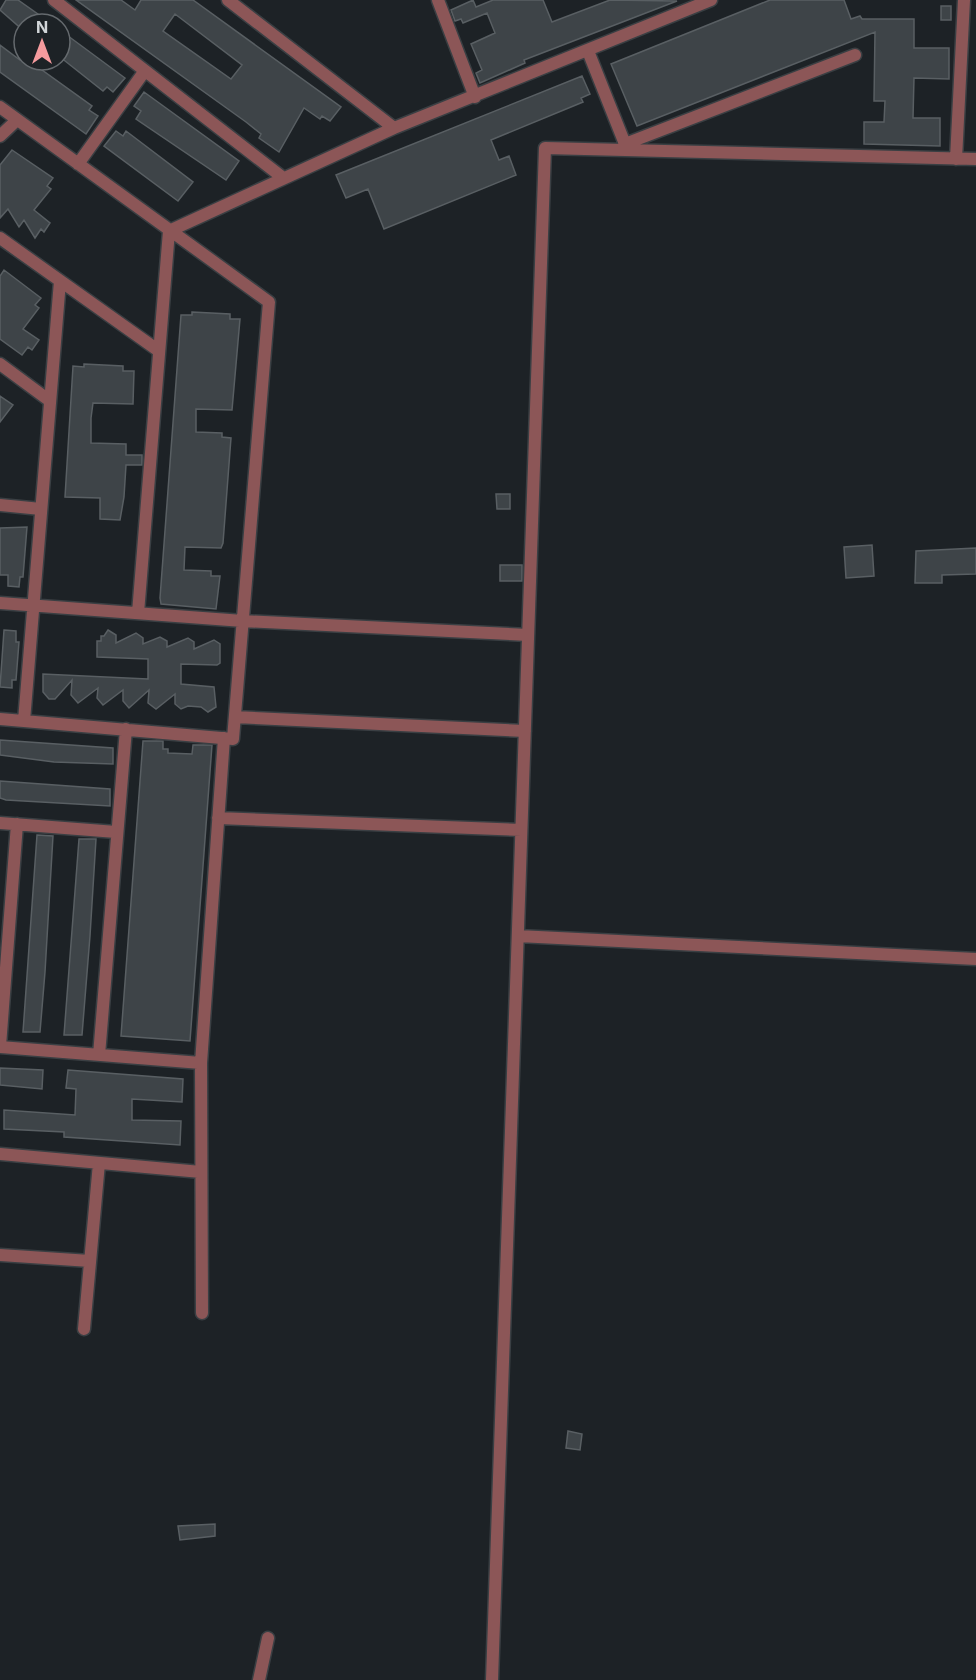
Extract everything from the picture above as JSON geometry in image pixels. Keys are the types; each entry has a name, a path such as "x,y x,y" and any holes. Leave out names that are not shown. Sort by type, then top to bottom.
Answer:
{"street":[{"path":"54,0 282,177"},
{"path":"228,0 394,128"},
{"path":"438,0 475,97"},
{"path":"956,159 964,0"},
{"path":"169,231 282,177 394,128 588,51 704,1"},
{"path":"588,51 625,144 855,55"},
{"path":"78,164 144,72"},
{"path":"0,107 270,302 233,739 0,719"},
{"path":"0,136 17,120"},
{"path":"492,1680 545,148 976,159"},
{"path":"138,613 169,231"},
{"path":"0,238 159,351"},
{"path":"24,721 60,281"},
{"path":"0,364 50,401"},
{"path":"0,495 16,507"},
{"path":"0,505 41,509"},
{"path":"0,603 243,621 528,635"},
{"path":"235,717 525,730"},
{"path":"99,1055 126,729"},
{"path":"202,1313 201,1063 224,738"},
{"path":"218,818 521,830"},
{"path":"0,823 116,832"},
{"path":"17,824 0,1047 201,1063"},
{"path":"518,936 976,959"},
{"path":"0,1154 201,1172"},
{"path":"84,1329 99,1163"},
{"path":"0,1255 90,1261"},
{"path":"259,1680 268,1638"}],"building":[{"path":"6,0 18,0 35,12 12,12 12,20 0,10"},
{"path":"76,0 121,0 135,10 141,0 193,0 341,107 330,121 322,116 320,119 304,108 279,152 259,138 261,134","holes":["175,14 242,65 231,79 163,31"]},
{"path":"473,0 476,7 493,0 543,0 552,22 610,0 677,1 524,60 525,63 480,83 476,73 482,70 471,44 495,33 487,13 463,23 461,19 455,21 451,10"},
{"path":"770,0 844,0 851,19 860,16 862,19 914,19 914,48 949,48 949,79 914,78 913,118 940,118 940,146 864,144 864,122 884,122 885,101 874,101 875,32 637,126 611,64"},
{"path":"941,6 951,6 951,20 941,20"},
{"path":"72,39 125,78 113,92 107,87 103,91 72,66"},
{"path":"0,45 12,54 12,72 45,72 92,106 89,110 98,116 86,134 0,72"},
{"path":"582,76 590,94 581,98 583,102 491,140 499,160 509,156 516,175 384,229 368,189 346,198 336,175"},
{"path":"144,92 239,161 226,180 136,119 141,111 134,106"},
{"path":"116,131 123,136 126,131 193,182 178,201 104,146"},
{"path":"12,150 53,178 47,186 51,189 34,210 50,223 44,232 41,229 35,238 24,220 19,227 8,209 0,218 0,165"},
{"path":"4,270 41,298 35,305 39,308 23,329 39,340 32,350 28,347 22,355 0,339 0,276"},
{"path":"192,312 230,314 230,319 240,319 232,410 196,409 196,432 222,433 222,437 231,438 221,548 185,547 184,570 211,571 211,576 220,576 216,609 161,604 160,598 181,315 192,315"},
{"path":"84,364 123,366 123,371 134,371 133,404 93,403 91,418 91,443 126,444 126,455 142,455 142,465 126,465 120,520 100,519 100,498 65,497 73,366 84,367"},
{"path":"0,396 13,405 0,422"},
{"path":"496,494 510,494 510,509 497,509"},
{"path":"27,527 23,577 20,577 19,587 8,586 8,575 0,575 0,528"},
{"path":"872,545 874,576 846,578 844,547"},
{"path":"976,548 976,574 942,575 942,583 915,583 916,551"},
{"path":"500,565 522,565 522,581 500,581"},
{"path":"4,630 16,631 16,642 19,642 16,680 12,680 12,688 0,687"},
{"path":"108,630 116,635 116,643 136,633 143,638 143,644 160,637 167,641 167,647 188,638 194,642 194,649 214,640 220,644 220,663 217,665 181,664 181,684 214,687 216,707 208,712 201,707 188,706 181,709 175,704 175,694 156,709 148,703 149,690 129,708 123,701 123,690 103,705 97,698 98,688 78,703 71,695 72,680 55,699 49,699 43,692 43,674 148,679 148,659 97,657 97,641 101,641 101,636 104,636"},
{"path":"0,740 113,748 113,764 54,762 0,755"},
{"path":"143,741 163,741 163,749 168,749 168,753 192,754 193,745 212,745 190,1041 121,1036"},
{"path":"0,781 110,789 110,806 6,800 0,798"},
{"path":"37,835 53,836 45,972 40,1032 23,1032"},
{"path":"79,839 96,839 90,936 82,1035 64,1035"},
{"path":"0,1068 43,1070 42,1089 0,1085"},
{"path":"68,1070 183,1079 182,1102 132,1099 132,1120 181,1121 180,1145 64,1137 64,1132 4,1129 4,1110 75,1115 76,1089 66,1088"},
{"path":"568,1431 582,1434 580,1450 566,1448"},
{"path":"215,1524 215,1536 180,1540 178,1526"}]}
